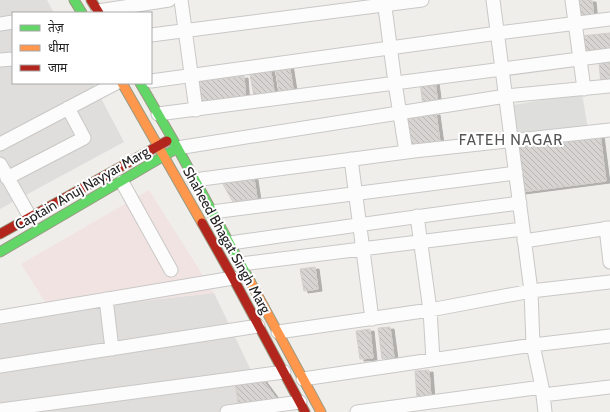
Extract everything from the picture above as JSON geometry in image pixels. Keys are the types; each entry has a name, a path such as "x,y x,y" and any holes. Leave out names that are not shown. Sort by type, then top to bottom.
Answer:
{"main road":[{"path":"74,0 81,12"},
{"name":"Shaheed Bhagat Singh Marg","path":"123,84 233,278 302,407"},
{"name":"Shaheed Bhagat Singh Marg","path":"141,84 241,264 321,412"},
{"name":"Captain Anuj Nayyar Marg","path":"0,234 158,146 174,143"},
{"name":"Captain Anuj Nayyar Marg","path":"0,252 164,157 174,143"}],"street":[{"path":"96,8 169,0"},
{"path":"181,0 196,110"},
{"path":"152,35 384,2 422,0"},
{"path":"493,0 531,291 533,345 543,391 545,412"},
{"path":"572,0 584,89"},
{"path":"384,2 406,152"},
{"path":"152,81 610,19"},
{"path":"0,24 12,22"},
{"path":"158,114 610,55"},
{"path":"0,60 12,59"},
{"path":"0,144 114,84"},
{"path":"174,143 400,113 506,96 610,86"},
{"path":"7,178 84,138 68,108"},
{"path":"194,180 406,152 610,130"},
{"path":"351,160 372,319"},
{"path":"0,164 30,217"},
{"path":"212,212 516,174"},
{"path":"122,182 171,270"},
{"path":"229,243 520,203"},
{"path":"417,216 430,310 433,360"},
{"path":"241,264 421,242 608,228 610,262"},
{"path":"0,317 233,278"},
{"path":"278,332 430,310 531,291 610,282"},
{"path":"106,299 112,349"},
{"path":"0,366 258,326"},
{"path":"303,379 533,345 610,336"},
{"path":"0,410 284,372"},
{"path":"357,412 543,391 610,387"},
{"path":"227,412 302,407"}],"shaded area":[{"path":"0,0 47,0 53,12 12,12 12,84 94,84 124,142 0,209"},
{"path":"582,93 588,129 514,137 513,105"},
{"path":"149,190 214,293 51,311 21,264"},
{"path":"214,293 271,412 0,412 0,319 51,311"}],"building":[{"path":"578,0 592,0 594,19 578,21"},
{"path":"610,33 610,51 582,54 580,36"},
{"path":"610,61 610,84 601,85 599,62"},
{"path":"289,63 294,95 280,97 275,66"},
{"path":"270,66 275,98 255,101 249,70"},
{"path":"244,76 246,102 200,106 198,81"},
{"path":"435,81 438,104 423,106 420,82"},
{"path":"436,113 440,142 408,145 405,117"},
{"path":"600,134 606,181 521,192 515,142"},
{"path":"253,172 257,198 233,202 219,177"},
{"path":"315,267 318,289 304,291 300,269"},
{"path":"390,327 394,357 382,359 378,328"},
{"path":"370,329 373,358 360,359 356,331"},
{"path":"429,370 431,398 417,399 415,371"},
{"path":"262,379 279,402 239,409 235,382"}],"traffic: fast":[{"path":"74,0 81,12"},
{"path":"141,84 172,138 250,281"},
{"path":"0,252 174,150"}],"traffic: slow":[{"path":"123,84 202,223"},
{"path":"250,281 321,412"}],"traffic: jam":[{"path":"91,0 98,12"},
{"path":"0,234 167,141"},
{"path":"202,223 305,412"}],"district":[{"name":"FATEH NAGAR","path":"511,140"}]}
